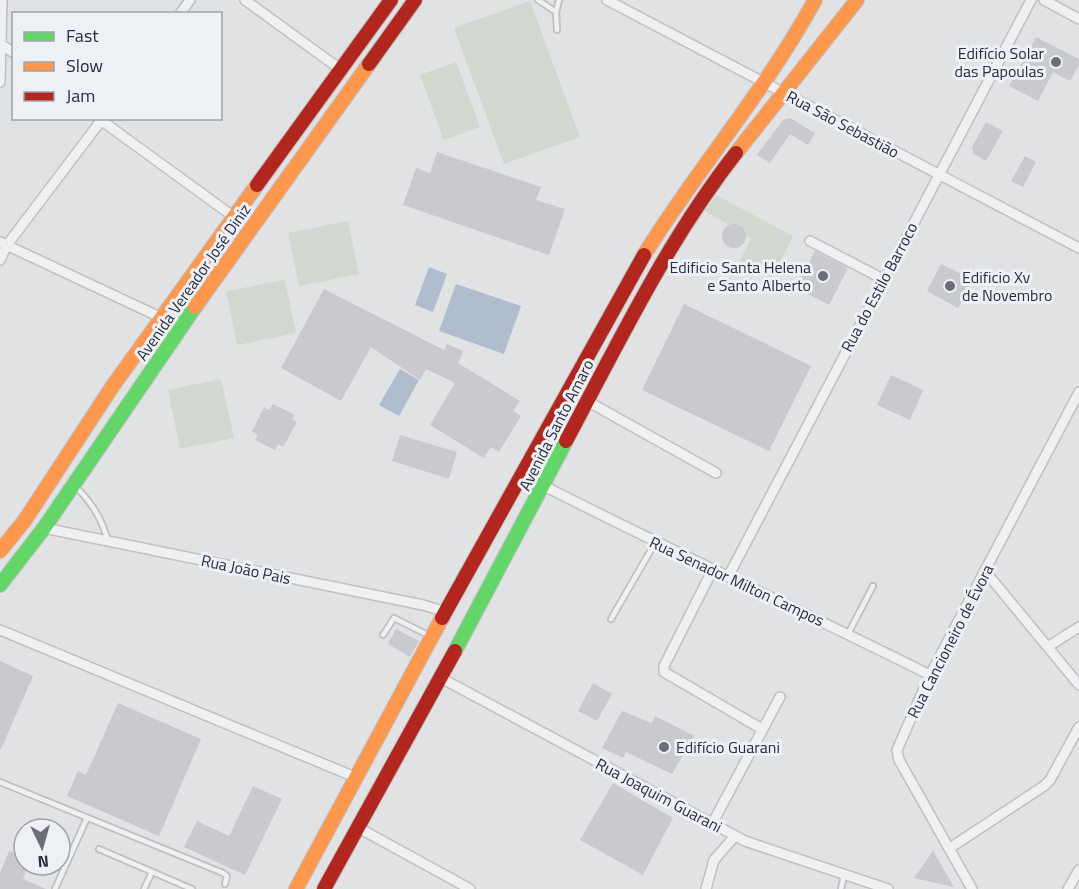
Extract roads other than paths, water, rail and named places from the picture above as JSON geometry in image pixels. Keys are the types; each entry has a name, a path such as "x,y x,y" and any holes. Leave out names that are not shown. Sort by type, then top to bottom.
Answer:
{"main road":[{"name":"Avenida Vereador José Diniz","path":"0,551 25,520 112,387 391,0"},
{"name":"Avenida Vereador José Diniz","path":"1,584 44,528 252,224 415,0"},
{"name":"Avenida Santo Amaro","path":"296,889 355,777 631,276 665,219 766,83 815,0"},
{"name":"Avenida Santo Amaro","path":"324,889 441,678 658,268 715,180 856,0"}],"street":[{"path":"0,82 2,0"},
{"path":"245,0 340,69"},
{"name":"Rua São Sebastião","path":"607,0 1079,248"},
{"name":"Rua do Estilo Barroco","path":"729,575 1031,0"},
{"path":"1044,0 1079,19"},
{"path":"2,45 12,52"},
{"path":"0,260 3,243 99,120"},
{"path":"101,120 234,217"},
{"path":"810,241 883,279"},
{"path":"3,243 162,318"},
{"name":"Rua Cancioneiro de Évora","path":"972,889 899,760 897,750 930,675 1079,392"},
{"path":"587,401 716,473"},
{"name":"Rua Senador Milton Campos","path":"544,486 655,543 729,575 930,675"},
{"name":"Rua João Pais","path":"44,528 423,605 446,612"},
{"path":"713,569 664,666 664,672 762,729"},
{"path":"984,571 1079,685"},
{"path":"1048,646 1079,627"},
{"path":"0,630 355,777"},
{"name":"Rua Joaquim Guarani","path":"441,678 735,836 888,889"},
{"path":"712,824 780,698"},
{"path":"950,848 1044,786 1050,780 1079,727"},
{"path":"357,827 470,889"},
{"path":"706,889 714,860 735,836"},
{"path":"1068,889 1079,870"}],"lane":[{"path":"538,0 556,12"},
{"path":"557,30 556,12 560,0"},
{"path":"73,484 93,504 102,519 108,541"},
{"path":"610,619 655,543"},
{"path":"848,634 873,586"},
{"path":"383,635 391,621 399,618 433,637"},
{"path":"0,782 223,873 227,876 225,884"},
{"path":"55,889 87,818"},
{"path":"99,849 192,889"},
{"path":"144,889 152,872"},
{"path":"841,889 844,875"}],"water":[{"path":"429,267 447,274 433,312 415,305"},
{"path":"456,284 521,306 504,354 439,331"},
{"path":"400,369 419,380 399,416 379,405"}],"place":[{"name":"Edifício Solar das Papoulas","path":"1056,62"},
{"name":"Edificio Santa Helena e Santo Alberto","path":"823,276"},
{"name":"Edificio Xv de Novembro","path":"950,286"},
{"name":"Edifício Guarani","path":"664,747"}]}
